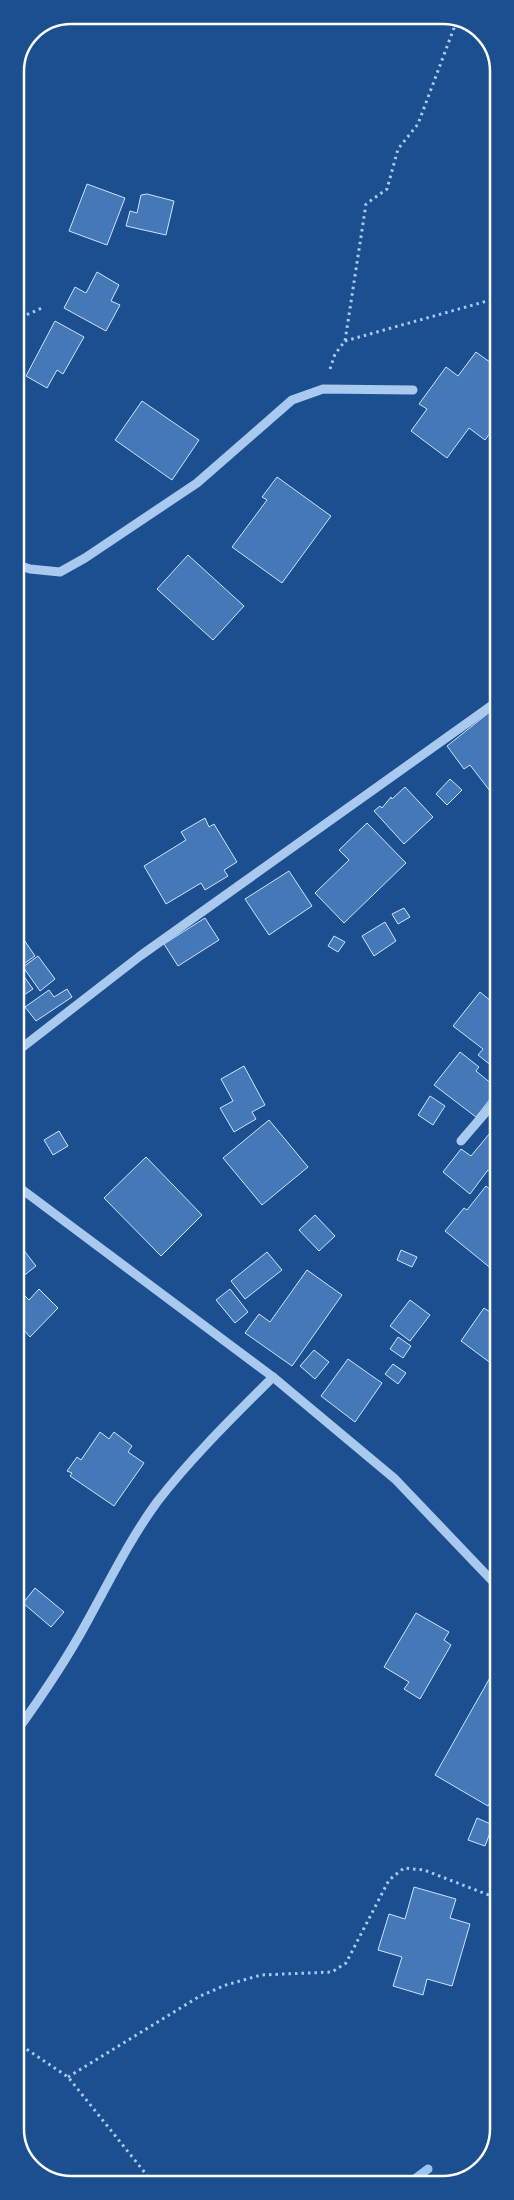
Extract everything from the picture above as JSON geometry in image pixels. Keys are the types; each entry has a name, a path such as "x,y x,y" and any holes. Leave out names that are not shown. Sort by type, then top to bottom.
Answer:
{"street":[{"path":"24,567 60,572 86,558 197,483 292,400 324,389 413,390"},
{"path":"24,1047 140,956 490,707"},
{"path":"461,1141 490,1107"},
{"path":"24,1191 273,1377 395,1479 490,1579"},
{"path":"24,1721 51,1684 88,1622 122,1556 157,1503 197,1454 273,1377"}],"path":[{"path":"324,389 335,354 346,341 366,204 388,189 398,149 418,124 454,25"},
{"path":"346,341 490,300"},
{"path":"24,316 42,308"},
{"path":"68,2077 200,1996 226,1985 261,1975 332,1972 346,1963 389,1880 404,1868 424,1870 490,1896"},
{"path":"24,2047 68,2077 148,2176"}],"building":[{"path":"87,184 125,198 107,245 69,231"},
{"path":"147,194 174,201 166,235 126,226 130,211 137,213 141,195"},
{"path":"97,272 119,285 111,301 120,305 106,331 64,308 75,287 86,293"},
{"path":"55,321 84,337 63,374 57,370 47,388 26,376"},
{"path":"476,352 490,362 490,433 485,440 469,428 447,458 411,431 427,409 419,404 446,367 458,376"},
{"path":"142,401 199,440 172,480 115,440"},
{"path":"277,477 331,516 282,583 232,547 267,500 262,497"},
{"path":"188,555 244,606 213,640 157,589"},
{"path":"490,712 490,791 470,765 464,769 447,746"},
{"path":"450,779 462,790 447,805 436,794"},
{"path":"405,787 433,817 404,844 374,811 380,806 382,808 391,797 392,799"},
{"path":"205,818 209,827 214,824 237,862 224,870 228,876 205,890 201,883 166,904 144,866 186,840 181,832"},
{"path":"367,823 406,863 344,923 315,893 349,860 339,850"},
{"path":"289,871 312,906 269,935 245,899"},
{"path":"404,908 410,917 398,924 392,914"},
{"path":"205,918 219,940 178,966 164,944"},
{"path":"385,922 396,941 374,956 362,936"},
{"path":"334,936 345,942 338,952 328,946"},
{"path":"24,940 35,956 24,964"},
{"path":"38,956 55,979 40,991 24,966"},
{"path":"24,976 33,989 24,995"},
{"path":"67,989 72,997 36,1021 25,1007 49,990 54,997"},
{"path":"480,992 490,1000 490,1065 478,1055 483,1049 453,1026"},
{"path":"460,1052 479,1067 476,1071 490,1082 490,1099 476,1117 434,1085"},
{"path":"244,1066 265,1105 252,1112 256,1119 234,1132 220,1108 233,1101 221,1079"},
{"path":"430,1096 445,1106 433,1125 418,1115"},
{"path":"269,1120 308,1167 262,1205 223,1158"},
{"path":"59,1131 68,1146 53,1155 44,1140"},
{"path":"490,1133 490,1172 488,1170 470,1194 443,1172 461,1149 471,1156"},
{"path":"146,1157 202,1215 161,1256 104,1198"},
{"path":"486,1186 490,1190 490,1268 445,1231 464,1208 467,1210"},
{"path":"315,1215 335,1236 319,1251 299,1230"},
{"path":"24,1250 36,1266 24,1275"},
{"path":"401,1250 417,1257 412,1267 397,1260"},
{"path":"267,1252 282,1270 245,1299 231,1281"},
{"path":"307,1270 342,1295 292,1366 245,1333 259,1314 270,1322"},
{"path":"39,1289 58,1308 30,1337 24,1330 24,1295 29,1300"},
{"path":"230,1289 248,1312 235,1323 216,1300"},
{"path":"410,1300 430,1315 410,1341 390,1326"},
{"path":"484,1308 490,1312 490,1363 461,1341"},
{"path":"398,1337 411,1346 403,1358 390,1349"},
{"path":"314,1350 329,1362 315,1379 300,1366"},
{"path":"348,1359 382,1383 355,1422 321,1396"},
{"path":"393,1364 406,1373 398,1384 385,1374"},
{"path":"100,1432 109,1439 114,1432 132,1446 128,1452 144,1463 114,1506 70,1476 72,1473 67,1471 77,1457 81,1460"},
{"path":"35,1588 64,1612 51,1627 24,1604"},
{"path":"416,1613 449,1632 444,1640 451,1645 420,1699 404,1689 409,1682 384,1667"},
{"path":"490,1678 490,1802 488,1806 435,1775"},
{"path":"477,1818 490,1824 490,1833 485,1846 468,1840"},
{"path":"414,1887 456,1899 450,1918 470,1924 452,1986 427,1979 423,1995 393,1986 402,1957 378,1950 389,1914 405,1919"}],"waterway":[{"path":"419,2176 428,2169"}]}
